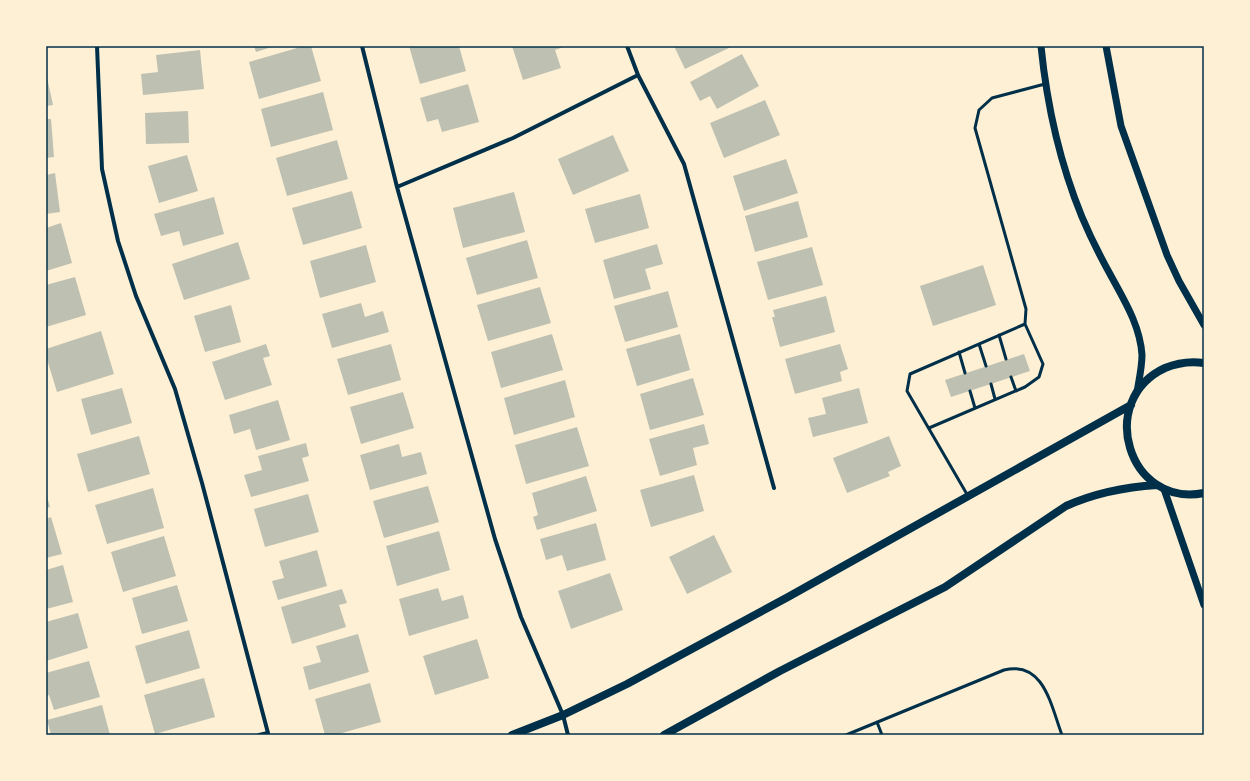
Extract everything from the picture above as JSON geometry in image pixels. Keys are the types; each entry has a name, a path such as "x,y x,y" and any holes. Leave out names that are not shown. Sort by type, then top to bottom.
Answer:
{"main road":[{"path":"1160,487 1148,478 1136,462 1130,449 1127,434 1127,419 1131,405 1137,392 1147,380 1158,372 1172,365 1186,362 1204,363"},
{"path":"512,735 563,715 626,684 1131,405"},
{"path":"664,735 780,671 945,588 1066,506 1085,497 1128,487 1160,487 1184,494 1204,493"}],"street":[{"path":"97,46 102,169 118,241 136,296 175,389 202,483 268,733 259,735"},
{"path":"362,46 397,187 495,539 521,617 563,715 568,735"},
{"path":"627,46 638,75 684,164 774,488"},
{"path":"1041,46 1045,84 1053,132 1082,217 1101,259 1137,326 1142,357 1137,392"},
{"path":"1106,46 1120,126 1167,255 1204,325"},
{"path":"397,187 513,138 638,75"},
{"path":"1160,487 1204,605"}],"lane":[{"path":"928,428 1016,391 1039,377 1043,364 1025,324 1026,308 975,128 979,110 992,98 1045,84"},
{"path":"968,496 907,391 910,374 1025,324"},
{"path":"999,336 1006,359"},
{"path":"979,344 986,366"},
{"path":"959,352 965,373"},
{"path":"1011,377 1016,391"},
{"path":"991,384 995,400"},
{"path":"970,391 975,408"},
{"path":"846,735 1014,667 1026,670 1037,677 1045,689 1062,735"},
{"path":"877,722 882,735"}],"building":[{"path":"254,46 275,46 256,52"},
{"path":"304,46 311,46 321,81 259,99 249,62"},
{"path":"409,46 459,46 466,71 420,84"},
{"path":"512,46 566,46 555,50 561,68 523,80"},
{"path":"674,46 733,46 685,69"},
{"path":"200,50 204,89 143,95 141,74 158,72 156,55"},
{"path":"742,54 759,86 717,109 710,96 700,101 690,82"},
{"path":"46,73 53,105 46,106"},
{"path":"468,84 479,122 442,132 438,119 427,122 420,98"},
{"path":"323,92 333,130 271,147 261,109"},
{"path":"765,100 780,135 724,158 710,123"},
{"path":"188,111 189,143 146,144 145,113"},
{"path":"46,119 51,119 54,157 46,158"},
{"path":"613,135 629,171 573,195 558,159"},
{"path":"337,140 348,179 287,196 276,158"},
{"path":"187,155 198,191 159,203 148,166"},
{"path":"786,159 798,193 744,211 733,176"},
{"path":"55,173 60,212 46,214 46,175"},
{"path":"352,191 362,228 303,245 292,208"},
{"path":"514,192 525,232 463,248 453,208"},
{"path":"640,194 649,228 595,243 585,209"},
{"path":"214,197 224,234 183,246 179,231 161,236 154,214"},
{"path":"798,201 808,237 755,252 745,216"},
{"path":"61,223 72,263 46,271 46,228"},
{"path":"527,240 538,278 477,295 466,258"},
{"path":"238,242 250,279 184,300 172,264"},
{"path":"657,244 663,264 645,269 651,289 614,299 603,260"},
{"path":"366,245 376,282 320,298 310,261"},
{"path":"812,247 823,285 768,300 757,262"},
{"path":"983,265 996,305 933,326 920,286"},
{"path":"75,277 86,315 46,327 46,285"},
{"path":"540,287 551,323 488,341 477,305"},
{"path":"668,291 678,327 625,342 614,306"},
{"path":"826,296 835,332 780,347 772,317 775,317 773,310"},
{"path":"361,303 365,317 383,311 389,332 332,348 322,314"},
{"path":"231,305 241,342 205,352 194,316"},
{"path":"101,331 114,374 57,392 46,356 46,349"},
{"path":"552,334 563,370 501,388 491,352"},
{"path":"680,334 690,370 637,386 626,349"},
{"path":"266,344 270,356 263,358 272,385 225,400 212,362"},
{"path":"391,344 401,380 348,395 337,359"},
{"path":"840,344 848,369 840,372 842,381 795,394 785,359"},
{"path":"1024,354 1030,371 951,397 945,380"},
{"path":"693,378 704,415 650,430 640,394"},
{"path":"565,380 575,417 514,435 504,398"},
{"path":"122,388 132,423 91,435 81,399"},
{"path":"859,388 868,423 813,437 808,418 826,414 822,398"},
{"path":"403,392 414,428 361,444 350,407"},
{"path":"278,400 290,440 256,450 250,429 234,434 229,415"},
{"path":"704,424 709,444 693,448 697,465 660,476 649,439"},
{"path":"577,427 589,466 526,484 515,445"},
{"path":"139,436 150,474 88,492 77,454"},
{"path":"889,436 901,466 888,472 890,476 847,493 833,458"},
{"path":"306,443 309,456 302,458 309,481 251,497 244,475 262,470 258,456"},
{"path":"399,444 402,457 421,452 427,474 370,490 360,455"},
{"path":"694,475 704,511 651,527 640,490"},
{"path":"586,476 597,511 537,530 533,517 538,515 532,493"},
{"path":"428,486 439,522 384,538 373,501"},
{"path":"153,488 164,528 107,544 95,505"},
{"path":"46,493 50,507 46,508"},
{"path":"308,494 319,532 265,547 254,509"},
{"path":"51,517 62,554 46,558 46,519"},
{"path":"596,523 606,560 567,571 562,555 546,560 540,539"},
{"path":"439,531 450,570 397,586 386,546"},
{"path":"714,535 732,572 687,594 669,557"},
{"path":"164,536 176,576 123,592 111,552"},
{"path":"317,550 327,586 278,600 272,581 284,578 279,561"},
{"path":"63,565 73,602 46,609 46,570"},
{"path":"610,573 623,610 571,629 558,591"},
{"path":"177,585 188,621 142,634 132,598"},
{"path":"438,588 442,601 463,595 469,618 409,636 399,599"},
{"path":"342,589 347,603 339,605 346,627 292,644 281,607"},
{"path":"78,613 88,648 46,661 46,622"},
{"path":"189,630 200,668 146,684 135,646"},
{"path":"358,634 369,672 309,690 303,667 321,662 316,646"},
{"path":"477,639 489,678 435,695 423,656"},
{"path":"89,661 100,697 54,710 49,695 46,696 46,673"},
{"path":"204,678 215,717 155,734 144,695"},
{"path":"370,683 381,722 335,735 325,735 315,699"},
{"path":"102,705 110,735 51,735 47,720"}]}
